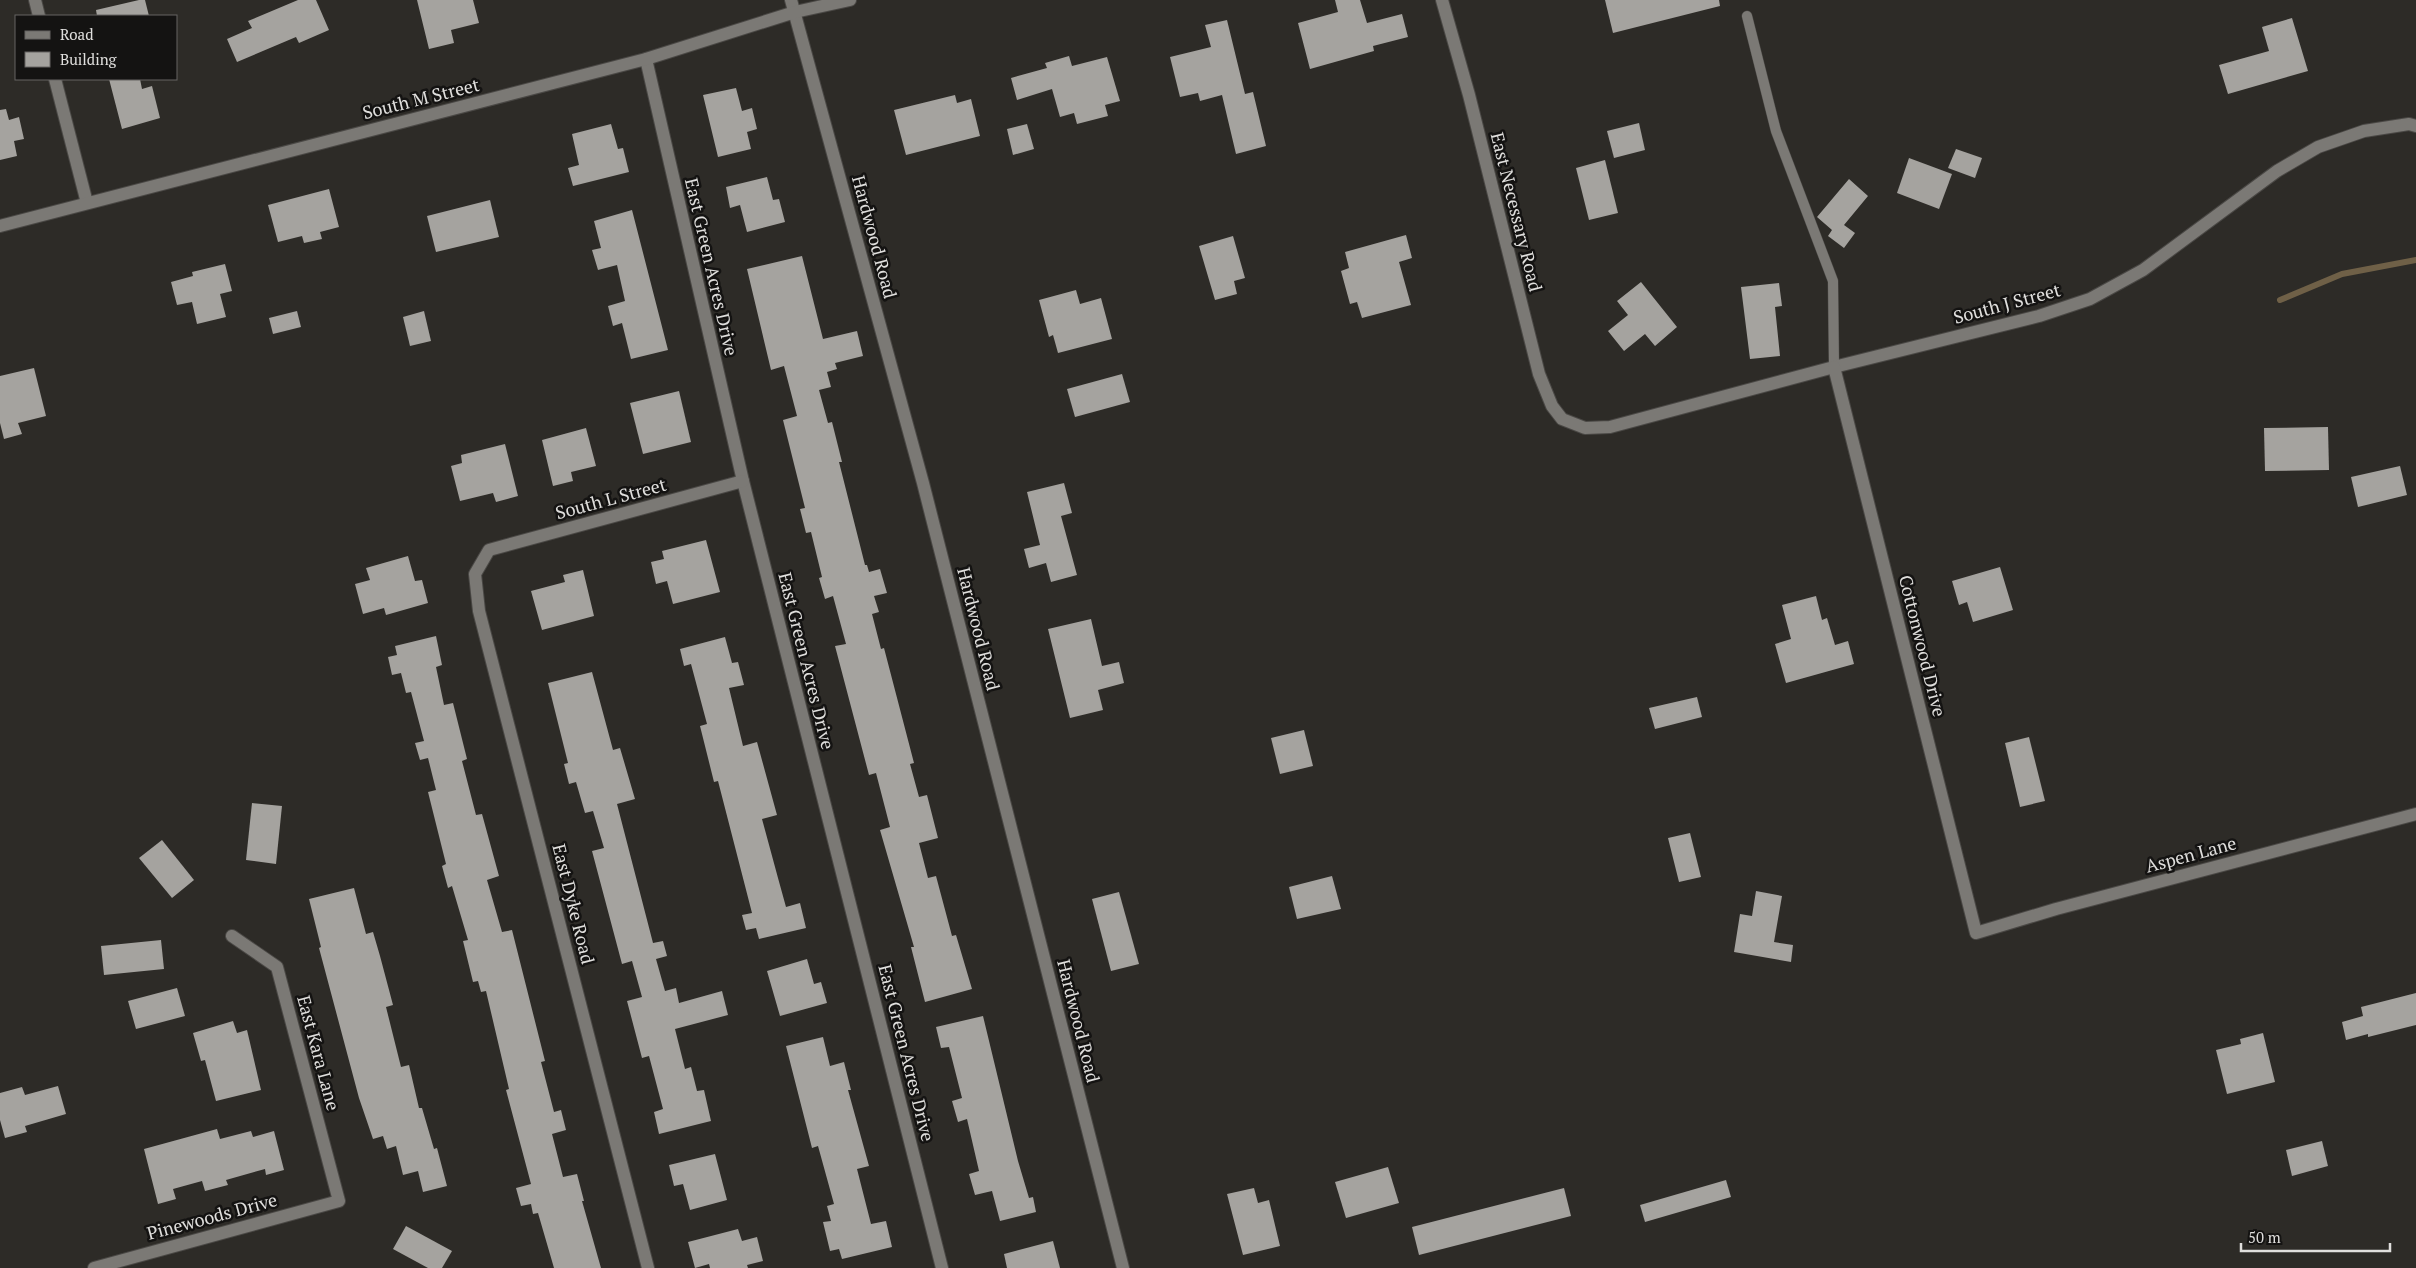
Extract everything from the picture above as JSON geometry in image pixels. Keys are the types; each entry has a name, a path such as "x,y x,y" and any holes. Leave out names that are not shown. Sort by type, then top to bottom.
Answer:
{"street":[{"path":"35,0 39,15"},
{"name":"South M Street","path":"0,226 646,59 793,6 850,0"},
{"name":"East Necessary Road","path":"1442,0 1470,95 1539,374 1552,406 1562,420 1570,424"},
{"name":"Hardwood Road","path":"793,6 923,483 1123,1268"},
{"name":"East Green Acres Drive","path":"646,59 742,481 942,1268"},
{"path":"55,80 86,203"},
{"name":"South J Street","path":"1570,424 1584,428 1610,427 1834,367 2039,316 2090,299 2143,270 2277,171 2318,147 2364,131 2409,124 2416,126"},
{"name":"Cottonwood Drive","path":"1834,367 1976,933"},
{"name":"South L Street","path":"489,550 742,481"},
{"name":"East Dyke Road","path":"489,550 475,574 479,611 648,1268"},
{"name":"Aspen Lane","path":"1976,933 2056,909 2416,814"},
{"name":"East Kara Lane","path":"232,936 277,967 339,1200"},
{"name":"Pinewoods Drive","path":"94,1268 339,1200"}],"lane":[{"path":"1747,16 1776,132 1832,281 1834,367"}],"building":[{"path":"145,0 149,15 97,15 96,10"},
{"path":"298,0 316,0 329,30 299,43 296,37 237,62 227,39 252,28 248,21"},
{"path":"417,0 473,0 479,23 451,30 454,43 429,49"},
{"path":"1335,0 1360,0 1367,23 1402,14 1408,37 1373,46 1374,51 1310,69 1298,23 1338,12"},
{"path":"1605,0 1719,0 1720,6 1613,33"},
{"path":"2292,18 2308,71 2228,94 2219,65 2269,51 2262,27"},
{"path":"1227,20 1245,94 1253,92 1266,146 1236,154 1222,95 1200,101 1198,93 1180,97 1170,57 1211,47 1205,25"},
{"path":"1069,56 1072,66 1107,57 1120,101 1105,105 1108,116 1077,124 1074,113 1060,117 1052,89 1017,100 1011,78 1047,68 1045,63"},
{"path":"109,80 140,80 142,89 152,86 160,118 122,129"},
{"path":"736,88 742,111 752,108 757,129 747,132 751,149 718,157 703,95"},
{"path":"955,95 957,103 971,99 980,136 906,155 894,110"},
{"path":"6,109 9,120 19,117 24,139 14,141 17,156 0,160 0,110"},
{"path":"1639,123 1645,150 1614,158 1607,131"},
{"path":"611,124 618,149 623,148 629,172 573,186 568,168 579,165 572,134"},
{"path":"1027,124 1034,149 1013,155 1007,129"},
{"path":"1956,149 1982,158 1975,178 1948,168"},
{"path":"1909,158 1952,174 1939,209 1897,193"},
{"path":"1605,160 1618,213 1589,220 1576,168"},
{"path":"767,177 773,200 779,199 785,222 747,232 740,205 730,208 726,187"},
{"path":"1849,179 1868,196 1844,225 1855,233 1844,248 1828,236 1832,230 1817,217"},
{"path":"329,189 339,227 320,232 322,239 304,243 302,236 278,242 268,205"},
{"path":"490,200 499,237 436,252 427,216"},
{"path":"632,210 668,350 631,359 622,323 613,326 608,306 625,301 617,265 598,270 592,250 601,248 594,221"},
{"path":"1406,235 1412,258 1399,262 1411,305 1362,318 1357,302 1350,304 1341,271 1349,268 1345,252"},
{"path":"1233,236 1245,278 1234,281 1237,294 1215,300 1199,246"},
{"path":"802,256 823,339 857,331 863,356 835,363 837,369 827,372 831,387 819,390 828,423 832,422 842,462 839,462 865,565 867,565 869,572 880,569 887,593 874,596 879,612 872,614 881,649 884,648 914,763 910,764 919,797 927,795 938,838 919,843 928,878 936,876 952,936 956,935 972,989 925,1002 911,947 914,947 880,830 890,827 876,773 869,775 835,646 846,644 833,596 825,599 819,578 822,577 811,532 806,533 800,509 805,508 783,420 797,416 784,366 771,370 747,269"},
{"path":"225,264 232,291 220,294 226,317 197,324 192,302 177,305 171,282 193,276 192,272"},
{"path":"1641,282 1677,327 1655,346 1645,334 1624,351 1608,331 1628,315 1617,301"},
{"path":"1779,283 1782,306 1775,307 1780,356 1750,359 1741,287"},
{"path":"1076,290 1080,304 1101,298 1112,339 1058,353 1053,335 1049,337 1039,300"},
{"path":"297,311 301,327 273,334 269,318"},
{"path":"424,311 431,341 410,346 403,317"},
{"path":"34,368 46,416 18,423 22,434 4,439 0,423 0,376"},
{"path":"1122,374 1130,402 1075,417 1067,389"},
{"path":"679,391 691,442 643,454 630,403"},
{"path":"2328,427 2329,470 2265,471 2264,428"},
{"path":"586,428 596,466 571,472 573,481 553,486 542,440"},
{"path":"505,444 518,496 496,502 493,493 460,501 451,466 462,463 461,455"},
{"path":"2400,466 2407,495 2358,507 2351,477"},
{"path":"1064,483 1072,513 1061,516 1077,575 1051,582 1046,563 1029,568 1024,549 1040,545 1027,492"},
{"path":"706,540 720,592 673,604 667,581 656,584 651,562 664,559 662,551"},
{"path":"408,556 415,581 422,580 428,603 386,615 384,608 363,614 355,584 370,580 366,568"},
{"path":"2000,567 2013,610 1973,622 1967,602 1959,605 1952,581"},
{"path":"583,570 594,616 542,630 531,591 565,582 563,575"},
{"path":"1816,596 1822,620 1827,618 1835,645 1848,641 1854,664 1786,683 1775,644 1791,639 1782,605"},
{"path":"1091,619 1102,666 1119,662 1124,683 1098,690 1103,710 1070,718 1048,629"},
{"path":"436,636 442,665 436,667 444,705 453,703 467,759 462,761 476,815 482,814 499,876 487,880 502,932 512,930 545,1061 541,1062 554,1112 561,1110 566,1130 552,1134 563,1177 577,1174 584,1201 582,1201 601,1268 554,1268 538,1213 533,1214 531,1204 521,1206 516,1188 531,1184 506,1090 509,1089 486,991 481,992 478,981 473,982 463,941 468,940 452,886 448,888 442,866 446,864 428,792 436,790 428,758 420,760 415,743 424,741 411,692 406,693 401,673 392,675 388,657 397,655 395,646"},
{"path":"725,637 732,663 738,662 744,685 729,688 743,746 757,742 777,815 762,819 786,907 800,903 806,928 759,939 756,928 746,930 742,915 752,913 718,781 714,782 700,726 707,724 691,664 684,666 680,649"},
{"path":"592,672 613,750 620,748 635,799 617,804 653,943 663,941 667,956 656,959 665,991 676,988 679,1003 722,991 728,1015 675,1029 685,1069 691,1067 697,1091 704,1090 711,1121 659,1134 654,1112 663,1109 649,1056 642,1058 627,1001 642,997 632,961 622,964 592,851 604,848 593,811 585,813 576,782 569,784 564,764 568,763 548,683"},
{"path":"1697,697 1702,717 1655,729 1649,708"},
{"path":"1304,730 1313,766 1280,774 1271,738"},
{"path":"2029,737 2045,801 2020,807 2005,743"},
{"path":"252,803 282,806 276,864 246,860"},
{"path":"1690,833 1701,877 1679,882 1668,838"},
{"path":"162,840 194,880 172,898 139,858"},
{"path":"1332,876 1341,909 1297,919 1289,887"},
{"path":"354,888 366,934 373,932 393,1005 386,1007 401,1067 409,1065 419,1108 422,1108 434,1149 437,1148 447,1186 423,1192 418,1171 403,1175 396,1146 387,1149 383,1136 373,1139 359,1098 319,948 321,947 309,899"},
{"path":"1756,891 1782,896 1774,942 1793,945 1791,962 1734,952 1740,914 1752,916"},
{"path":"1119,892 1139,964 1111,971 1092,899"},
{"path":"161,940 164,969 104,975 101,946"},
{"path":"807,959 814,984 821,982 827,1003 780,1016 767,971"},
{"path":"177,988 185,1016 136,1029 128,1001"},
{"path":"2416,993 2416,1025 2368,1037 2368,1034 2346,1040 2342,1022 2363,1016 2361,1007"},
{"path":"983,1016 1018,1161 1029,1198 1033,1197 1036,1212 1000,1221 992,1191 975,1195 969,1174 979,1171 967,1119 958,1122 952,1101 962,1098 949,1047 941,1048 936,1027"},
{"path":"233,1021 237,1033 247,1030 261,1090 216,1101 205,1060 201,1061 193,1033"},
{"path":"2263,1033 2275,1082 2227,1094 2216,1050 2241,1044 2240,1039"},
{"path":"823,1037 830,1066 844,1062 851,1090 848,1090 869,1166 857,1169 871,1224 886,1221 892,1247 842,1259 839,1249 830,1251 823,1222 831,1221 827,1206 834,1204 818,1146 812,1148 786,1046"},
{"path":"58,1086 66,1114 25,1126 27,1132 5,1138 0,1120 0,1093 22,1087 25,1095"},
{"path":"217,1129 220,1139 251,1131 253,1137 274,1131 284,1170 266,1175 265,1169 226,1180 228,1185 205,1191 202,1181 173,1189 176,1199 158,1204 144,1149"},
{"path":"2322,1141 2328,1166 2292,1176 2286,1150"},
{"path":"715,1154 727,1200 690,1210 683,1184 674,1186 669,1165"},
{"path":"1388,1167 1399,1203 1346,1218 1335,1182"},
{"path":"1726,1180 1731,1197 1645,1222 1640,1205"},
{"path":"1254,1188 1258,1203 1269,1200 1280,1246 1243,1255 1227,1194"},
{"path":"1564,1188 1571,1216 1419,1255 1412,1227"},
{"path":"406,1226 452,1251 442,1268 428,1268 393,1249"},
{"path":"738,1229 742,1241 757,1237 763,1261 747,1265 748,1268 710,1268 709,1264 695,1268 688,1242"},
{"path":"1053,1241 1060,1268 1007,1268 1004,1254"}],"waterway":[{"path":"2280,300 2342,274 2416,260"}]}
